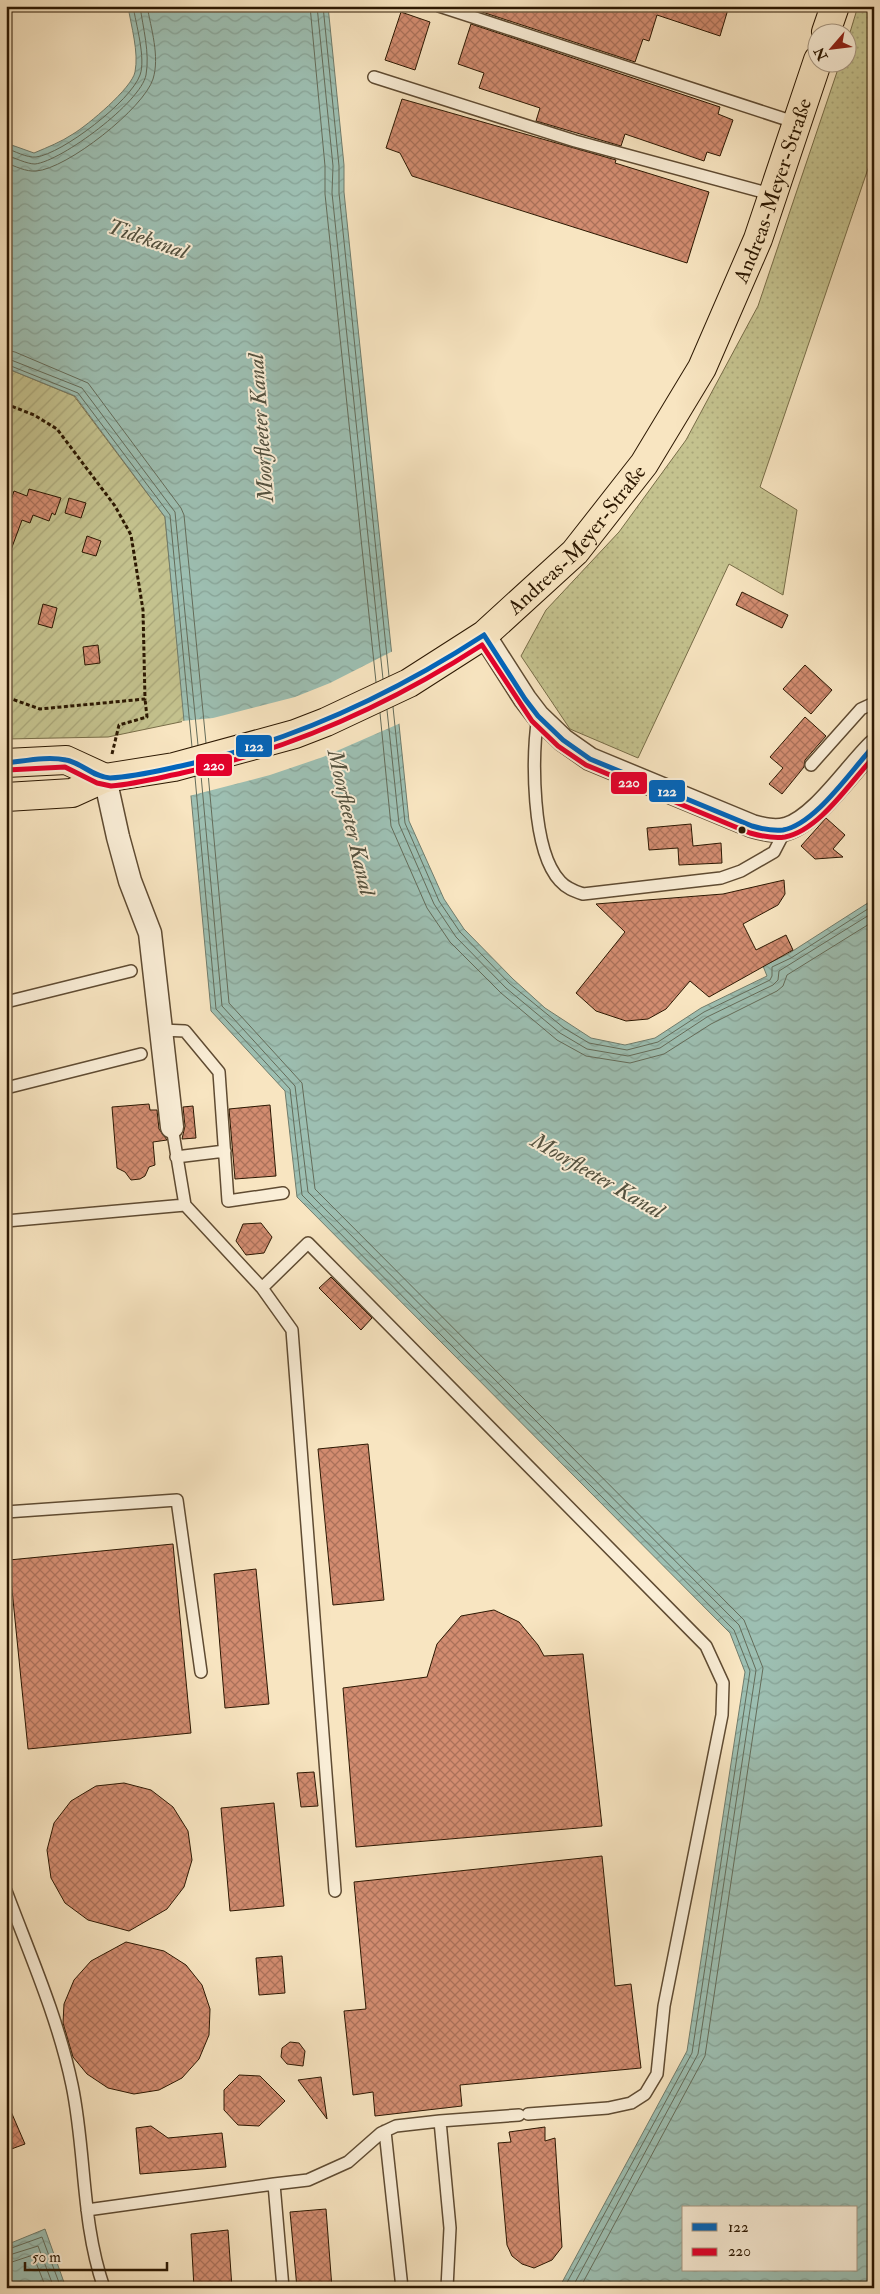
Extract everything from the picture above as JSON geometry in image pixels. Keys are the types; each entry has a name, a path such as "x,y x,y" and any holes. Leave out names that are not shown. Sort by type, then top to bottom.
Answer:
{"main road":[{"path":"829,22 835,6"},
{"name":"Andreas-Meyer-Straße","path":"6,797 72,793 105,778 143,773 218,757 295,734 372,702 446,661 484,635 575,552 644,464 702,368 758,239 814,72"},
{"path":"6,762 66,760 105,778"}],"street":[{"path":"484,635 525,699 538,716 563,740 590,759 752,826 774,831 786,829 807,819 874,746"},
{"path":"105,778 130,881 150,933 172,1127"}],"lane":[{"path":"439,6 797,123"},
{"path":"374,77 576,141 774,195"},
{"path":"811,765 862,709 874,703"},
{"path":"538,716 534,744 538,828 550,866 559,880 571,890 583,894 721,878 741,871 774,852 786,829"},
{"path":"6,1002 131,971"},
{"path":"161,1030 185,1031 219,1072 228,1201 283,1193"},
{"path":"6,1088 141,1054"},
{"path":"172,1127 185,1205 262,1288 292,1330 335,1891"},
{"path":"176,1157 225,1151"},
{"path":"6,1221 185,1205"},
{"path":"87,2210 308,2180 348,2162 385,2131 396,2126 608,2108 631,2103 645,2094 657,2074 664,2006 722,1714 723,1683 706,1646 308,1243 262,1288"},
{"path":"6,1512 177,1500 201,1672"},
{"path":"6,1891 59,2034 72,2086 87,2210 98,2268 104,2288"},
{"path":"440,2121 450,2228 448,2288"},
{"path":"385,2131 402,2288"},
{"path":"274,2184 282,2288"}],"path":[{"path":"6,404 34,414 57,429 115,506 132,535 143,610 147,717 119,725"},
{"path":"6,698 40,709 145,699"}],"shaded area":[{"path":"858,6 874,6 874,151 760,487 797,510 783,595 729,564 638,758 570,729 521,656 546,610 619,532 686,440 758,306 837,72 858,72 858,22 853,22"},
{"path":"6,368 74,396 165,517 185,721 108,737 6,739"}],"water":[{"path":"128,6 328,6 344,165 344,192 409,821 444,899 464,929 513,979 545,1008 591,1038 625,1045 655,1038 701,1008 767,976 763,966 788,954 874,899 874,2288 559,2288 687,2051 745,1672 730,1633 297,1197 285,1091 211,1011 165,517 75,396 6,368 6,143 34,153 59,142 80,129 118,96 132,79 136,64"},
{"path":"45,2229 66,2288 6,2288 6,2245"}],"pier":[{"path":"393,651 403,722 323,757 270,775 189,796 182,721 213,718 295,697 330,683"}],"building":[{"path":"477,6 729,6 720,36 657,15 649,41 643,39 635,62 476,10"},
{"path":"401,12 430,22 415,70 385,60"},
{"path":"471,24 720,107 718,114 733,120 720,156 707,152 704,161 625,134 621,146 536,121 540,108 479,88 484,73 458,64"},
{"path":"402,99 616,160 615,163 709,192 687,263 412,176 400,153 386,148"},
{"path":"29,489 61,498 55,515 52,513 49,521 33,515 30,523 22,520 8,558 6,558 6,499 11,500 14,491 27,496"},
{"path":"69,498 86,503 81,518 65,513"},
{"path":"87,536 101,541 96,556 82,552"},
{"path":"742,592 788,615 782,628 736,605"},
{"path":"43,604 57,608 52,628 38,624"},
{"path":"98,645 100,663 85,665 83,647"},
{"path":"805,665 832,690 811,714 783,689"},
{"path":"805,717 826,736 805,760 804,767 782,794 769,784 783,768 770,757"},
{"path":"826,818 845,835 833,849 843,857 815,859 801,846"},
{"path":"691,824 693,846 721,843 722,863 679,865 678,848 649,850 647,828"},
{"path":"784,880 785,894 778,905 743,924 756,950 786,935 793,950 709,997 690,981 666,1009 648,1019 626,1021 596,1011 576,993 625,932 596,904 723,894"},
{"path":"149,1104 150,1110 157,1110 159,1129 167,1140 153,1142 155,1165 149,1167 145,1176 140,1179 131,1180 125,1172 117,1168 112,1107"},
{"path":"270,1105 276,1176 235,1179 229,1109"},
{"path":"193,1106 196,1138 182,1139 185,1126 183,1107"},
{"path":"261,1223 272,1237 264,1253 246,1255 236,1241 243,1224"},
{"path":"331,1277 372,1318 361,1330 319,1288"},
{"path":"368,1444 384,1600 333,1605 318,1449"},
{"path":"173,1544 191,1733 28,1749 9,1560"},
{"path":"256,1569 269,1704 225,1708 214,1574"},
{"path":"494,1610 519,1622 538,1645 544,1656 583,1654 602,1826 356,1847 343,1688 427,1677 437,1644 461,1616"},
{"path":"314,1772 318,1806 301,1807 297,1773"},
{"path":"124,1783 151,1790 173,1807 188,1831 192,1860 184,1887 167,1909 129,1931 88,1920 65,1903 51,1878 47,1850 54,1823 71,1801 96,1786"},
{"path":"274,1803 284,1906 230,1911 221,1808"},
{"path":"602,1856 615,1986 631,1984 641,2068 460,2085 462,2106 375,2116 373,2092 353,2095 344,2011 366,2009 354,1882"},
{"path":"126,1942 164,1951 186,1965 202,1985 210,2009 209,2035 199,2059 182,2078 159,2090 134,2094 108,2088 87,2074 73,2057 63,2023 64,2004 74,1980 91,1961"},
{"path":"282,1956 285,1993 259,1995 256,1958"},
{"path":"290,2042 299,2043 305,2051 303,2066 287,2064 281,2057 282,2048"},
{"path":"239,2075 260,2076 285,2101 259,2126 238,2125 224,2110 224,2090"},
{"path":"321,2077 327,2119 298,2080"},
{"path":"6,2100 25,2144 6,2151"},
{"path":"151,2126 168,2138 222,2133 226,2167 140,2174 136,2128"},
{"path":"545,2127 545,2141 555,2138 562,2247 552,2260 534,2268 522,2264 512,2256 507,2245 498,2143 511,2142 509,2132"},
{"path":"326,2209 332,2288 297,2288 290,2212"},
{"path":"228,2230 232,2288 194,2288 191,2234"}],"transit line":[{"name":"122","path":"484,635 525,699 538,716 563,740 590,759 752,826 771,830 783,830 795,826 808,818 832,795 874,746"},
{"name":"122","path":"6,763 51,758 66,760 98,775 110,778 146,774 222,756 300,730 376,697 449,657 484,635"},
{"name":"220","path":"7,770 65,767 97,783 111,786 146,781 222,763 261,752 338,723 411,687 482,645 532,721 558,746 586,765 750,833 781,838 798,833 834,804 874,757"}],"water label":[{"name":"Tidekanal","path":"148,238"},
{"name":"Moorfleeter Kanal","path":"260,428"},
{"name":"Moorfleeter Kanal","path":"352,822"},
{"name":"Moorfleeter Kanal","path":"598,1175"}]}
